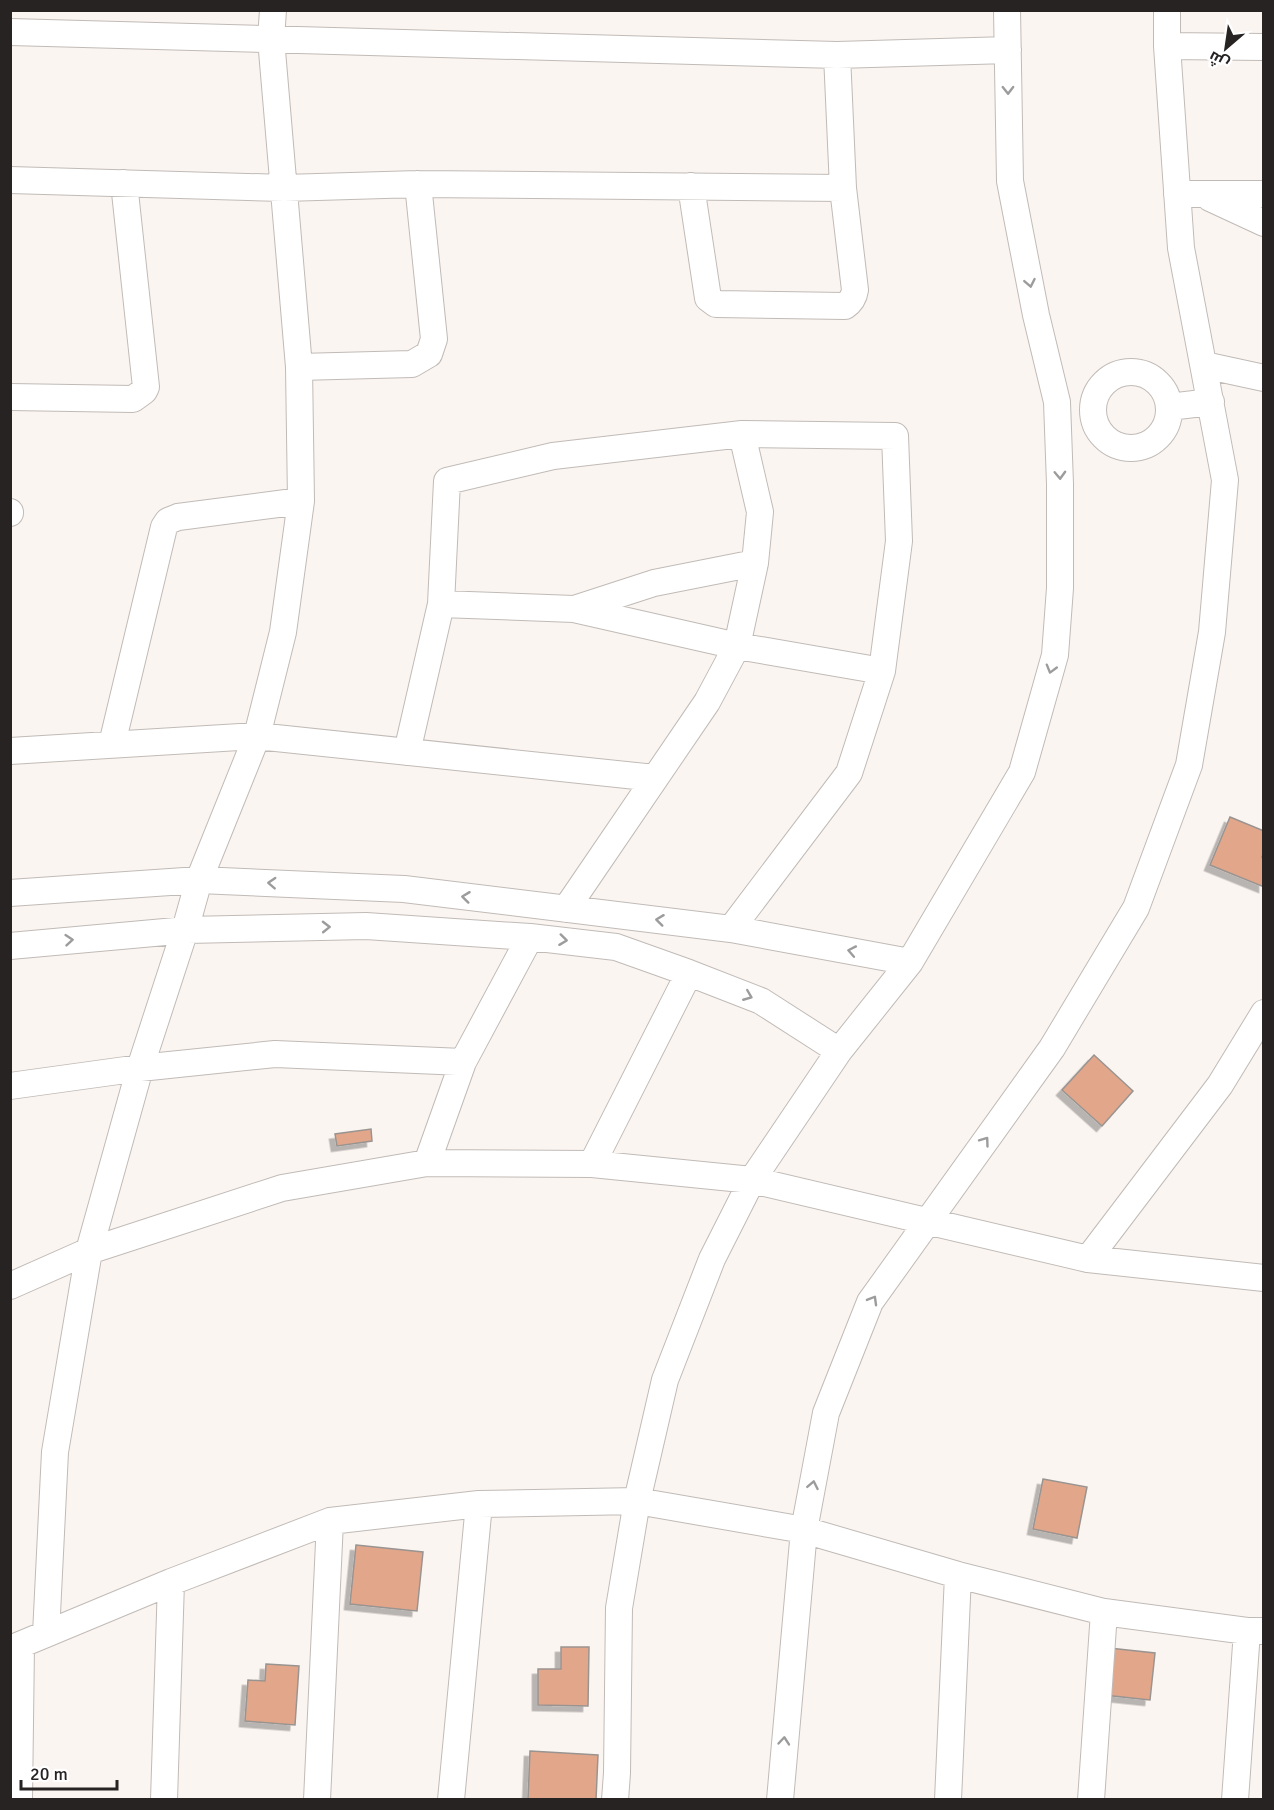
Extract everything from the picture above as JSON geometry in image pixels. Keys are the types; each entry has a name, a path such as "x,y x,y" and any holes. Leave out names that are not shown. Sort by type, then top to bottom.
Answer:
{"street":[{"path":"46,1634 55,1452 89,1251 140,1068 185,930 198,880 257,736 283,632 301,501 298,367 272,39 273,10"},
{"path":"615,1800 619,1608 637,1501 665,1380 712,1259 752,1180 839,1051 910,962 1022,772 1055,655 1060,588 1057,402 1036,315 1010,181 1007,10"},
{"path":"780,1800 804,1530 826,1413 870,1302 1052,1048 1136,908 1190,765 1212,632 1225,480 1181,248 1189,194 1167,46 1167,10"},
{"path":"10,32 837,54 1008,50"},
{"path":"1167,46 1263,47"},
{"path":"691,186 708,298 712,302 716,304 845,306 850,303 855,290 843,188 837,54"},
{"path":"10,180 284,188 418,184 843,188"},
{"path":"10,397 133,399 144,391 146,387 124,183"},
{"path":"298,367 412,364 429,354 434,339 418,184"},
{"path":"1189,194 1263,194"},
{"path":"1189,194 1263,223"},
{"path":"1204,365 1263,378"},
{"path":"1139,372 1160,384 1167,395 1169,407 1164,431 1145,446 1132,448 1120,447 1108,441 1099,432 1093,420 1092,407 1095,394 1102,383 1113,375 1139,372"},
{"path":"1057,402 1092,407"},
{"path":"1169,407 1211,402"},
{"path":"407,752 441,604 447,481 553,456 742,434 895,436 899,541 882,671 849,773 731,929"},
{"path":"566,909 707,702 737,646 755,563 760,512 742,434"},
{"path":"112,744 164,527 168,521 178,517 301,501"},
{"path":"573,609 654,583 755,563"},
{"path":"441,604 573,609 737,646 882,671"},
{"path":"10,751 257,736 655,778"},
{"path":"10,893 198,880 404,889 731,929 910,962"},
{"path":"10,946 185,930 366,926 530,937 616,947 761,1001 839,1051"},
{"path":"427,1163 463,1062 530,937"},
{"path":"592,1164 689,973"},
{"path":"1088,1259 1220,1085 1263,1013"},
{"path":"10,1086 140,1068 275,1054 463,1062"},
{"path":"10,1286 89,1251 282,1188 427,1163 592,1164 752,1180 1088,1259 1263,1278"},
{"path":"19,1800 16,1647 171,1582 330,1521 479,1504 637,1501 804,1530 958,1575 1104,1612 1255,1631 1235,1800"},
{"path":"451,1800 479,1504"},
{"path":"317,1800 330,1521"},
{"path":"948,1800 958,1575"},
{"path":"164,1800 171,1582"},
{"path":"1091,1800 1104,1612"}],"building":[{"path":"1230,817 1264,831 1262,857 1264,857 1264,887 1210,865"},
{"path":"1094,1055 1133,1091 1102,1126 1062,1090"},
{"path":"371,1129 372,1141 337,1146 335,1134"},
{"path":"1043,1479 1087,1487 1077,1538 1033,1529"},
{"path":"356,1545 423,1552 417,1611 350,1604"},
{"path":"561,1647 589,1647 588,1706 538,1705 538,1669 561,1669"},
{"path":"1109,1648 1155,1653 1150,1700 1104,1695"},
{"path":"266,1664 299,1666 295,1725 245,1721 248,1680 265,1681"},
{"path":"530,1751 598,1755 596,1800 528,1800"}]}
